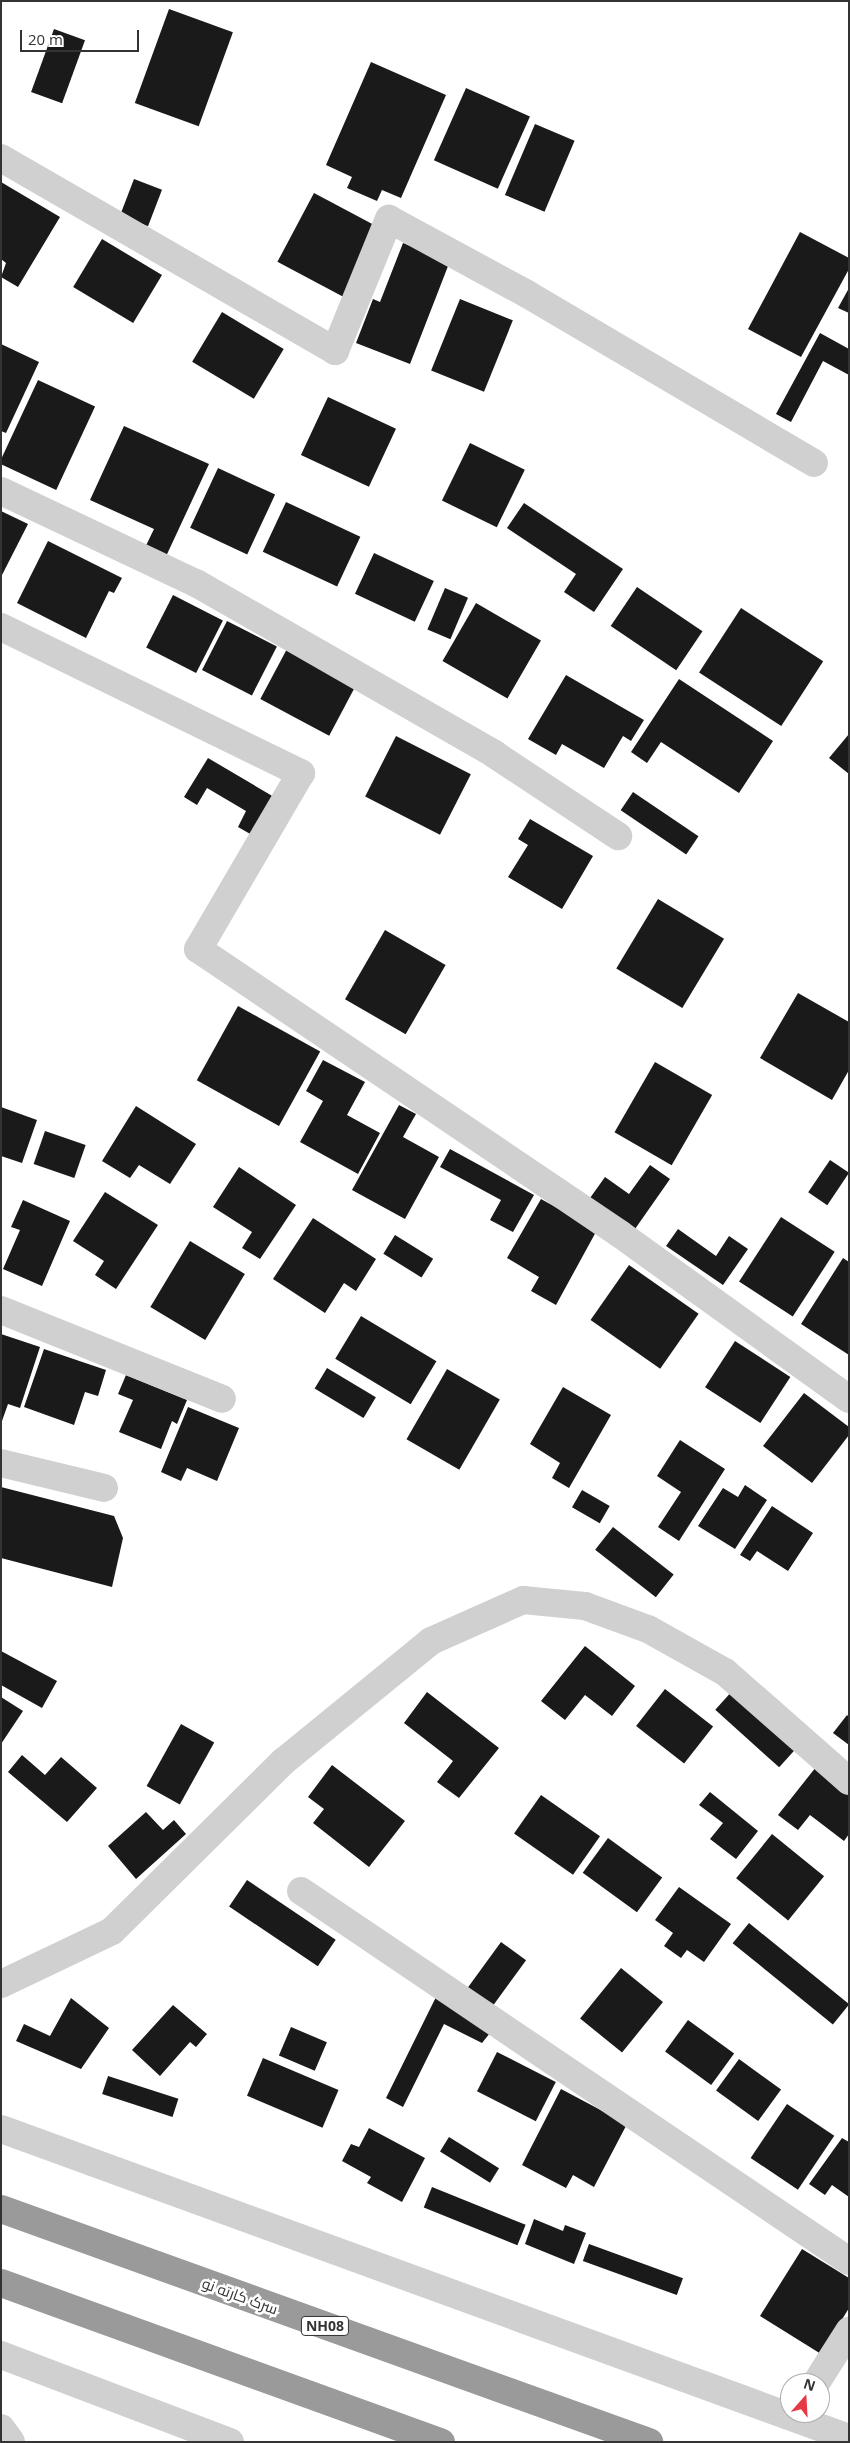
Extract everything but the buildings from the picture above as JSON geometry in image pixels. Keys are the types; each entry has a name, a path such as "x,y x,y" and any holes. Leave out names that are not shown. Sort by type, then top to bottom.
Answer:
{"highway":[{"name":"سرک کارته نو","path":"1,2209 649,2442"},
{"path":"1,2283 441,2442"}],"street":[{"path":"1,158 335,351 389,219 527,294 814,463"},
{"path":"1,491 204,588 494,754 618,836"},
{"path":"1,627 301,773 198,949 620,1234 849,1399"},
{"path":"1,1310 222,1399"},
{"path":"1,1463 104,1488"},
{"path":"1,1984 112,1931 284,1761 431,1641 523,1600 586,1606 648,1629 725,1672 849,1781"},
{"path":"301,1891 849,2261"},
{"path":"1,2129 780,2411"},
{"path":"822,2373 849,2331"},
{"path":"1,2355 230,2442"},
{"path":"812,2423 849,2438"},
{"path":"1,2428 11,2442"}]}
